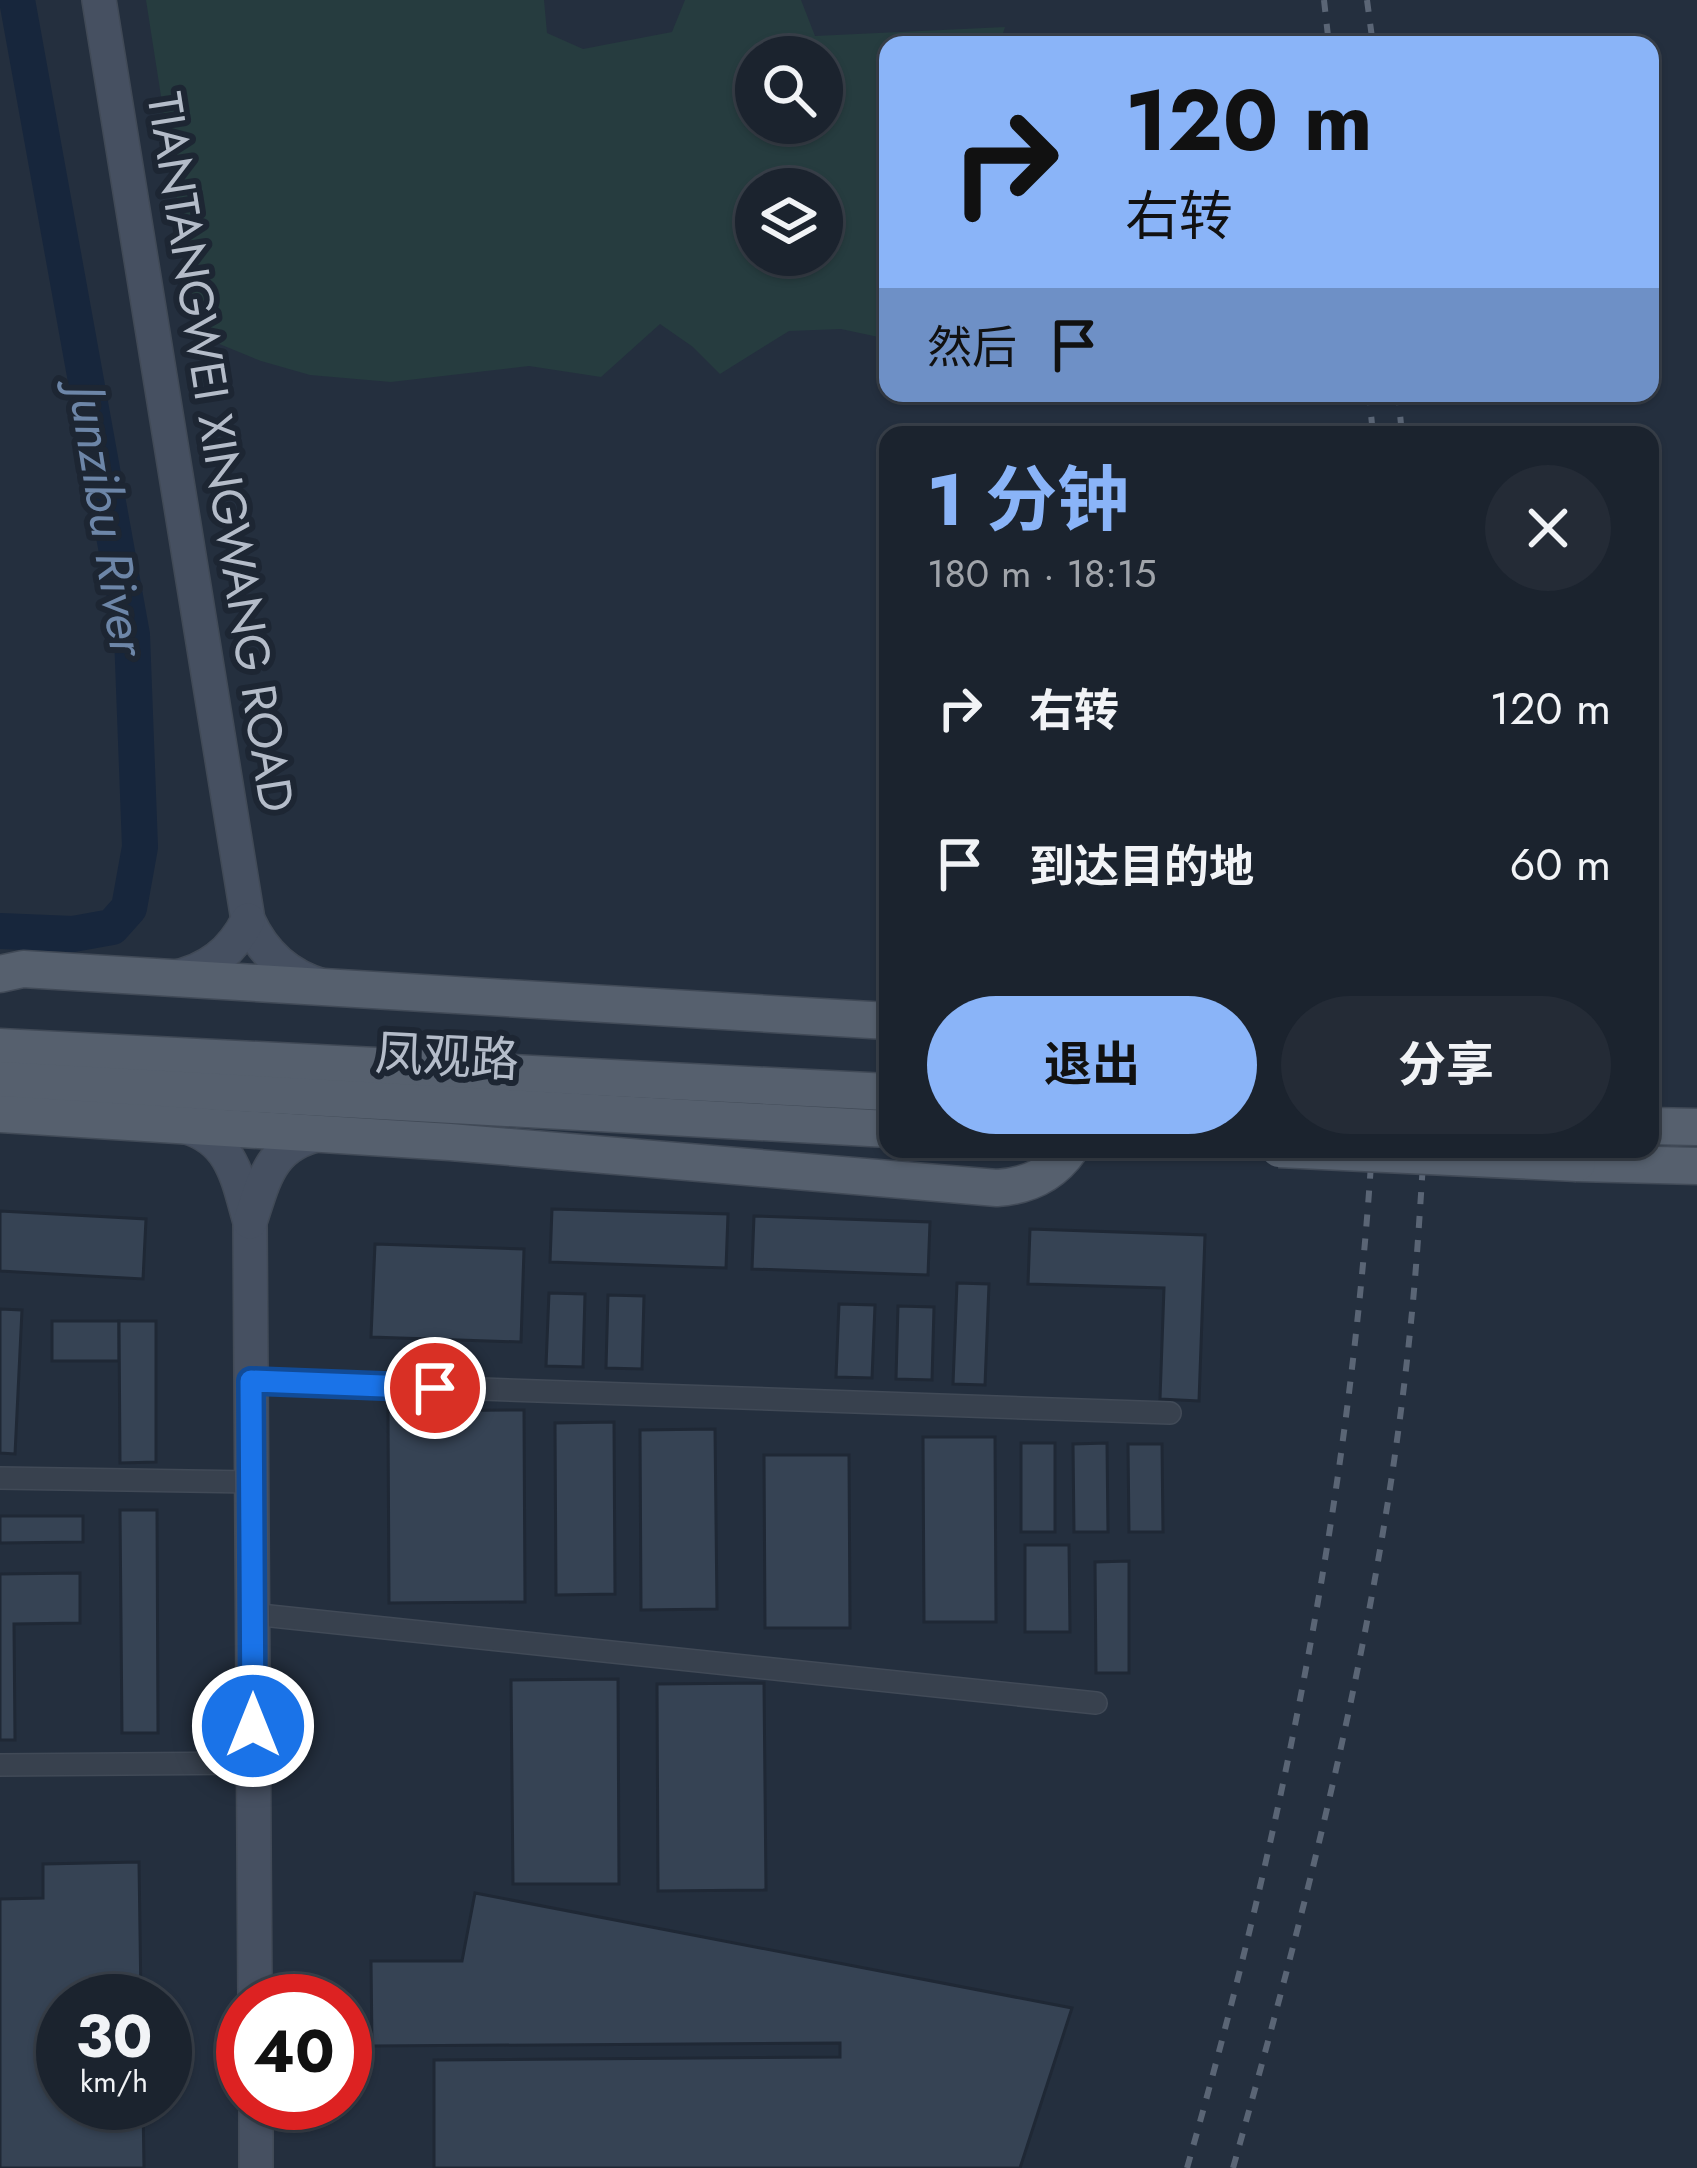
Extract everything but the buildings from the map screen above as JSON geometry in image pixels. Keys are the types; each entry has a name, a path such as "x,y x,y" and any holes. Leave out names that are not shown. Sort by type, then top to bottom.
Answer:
{"main road":[{"path":"0,974 23,969 879,1020"},
{"name":"凤观路","path":"0,1047 879,1092"},
{"name":"凤观路","path":"0,1079 879,1129"},
{"path":"0,1114 450,1142 997,1188 1042,1177 1062,1158"},
{"path":"450,1142 621,1114"},
{"path":"1659,1126 1697,1127"},
{"path":"1471,1158 1697,1166"}],"street":[{"name":"TIANTANGWEI XINGWANG ROAD","path":"99,0 248,920"},
{"path":"172,978 200,970 224,955 248,920"},
{"path":"248,920 263,948 286,970 331,988"},
{"path":"186,1126 209,1136 226,1152 250,1222 255,1974"},
{"path":"250,1222 273,1161 289,1145 321,1134"},
{"path":"251,1381 1170,1413"},
{"path":"0,1478 252,1482"},
{"path":"252,1614 1096,1703"},
{"path":"0,1765 254,1763"},
{"path":"256,2130 256,2168"}],"green space":[{"path":"146,0 544,0 547,33 583,49 672,32 685,0 801,0 815,36 1005,27 1002,36 879,36 879,337 841,329 789,331 720,374 660,324 601,377 529,366 391,382 310,375 217,343 195,314"}],"waterway":[{"name":"Junzibu River","path":"0,931 73,934 112,927 129,908 140,847 132,635 17,0"}],"railway":[{"path":"1324,0 1328,36"},
{"path":"1367,0 1372,36"},
{"path":"1370,402 1372,426"},
{"path":"1399,402 1401,426"},
{"path":"1187,2168 1253,1917 1307,1663 1347,1407 1371,1158"},
{"path":"1233,2168 1316,1854 1363,1642 1399,1429 1423,1158"}],"route":[{"path":"253,1726 251,1381 435,1388"}]}
